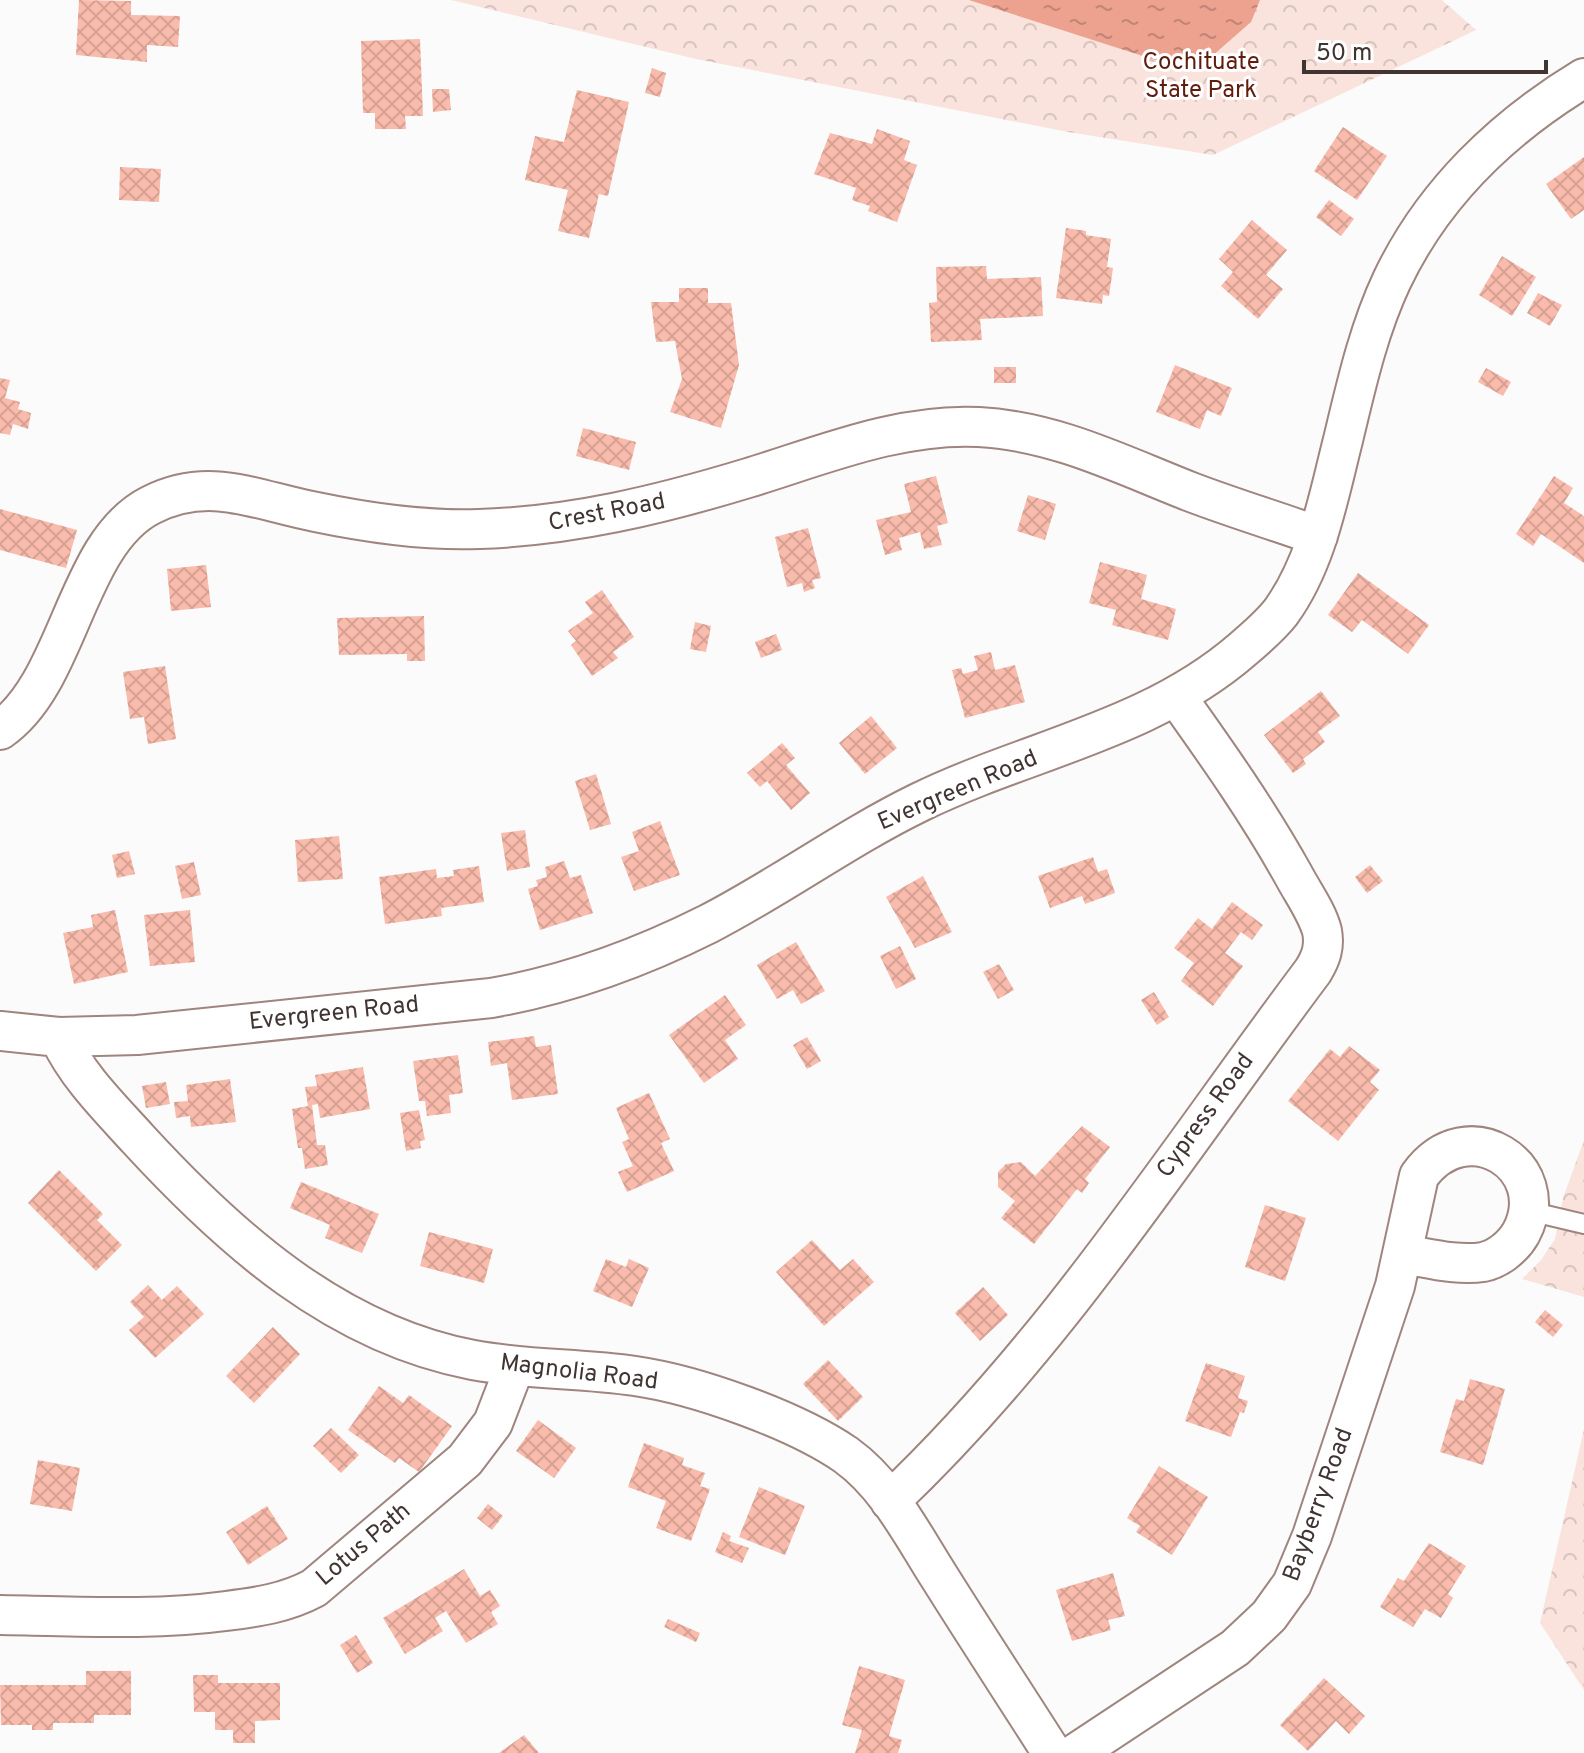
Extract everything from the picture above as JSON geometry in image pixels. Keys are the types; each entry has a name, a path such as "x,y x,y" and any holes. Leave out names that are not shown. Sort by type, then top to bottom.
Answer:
{"street":[{"name":"Evergreen Road","path":"0,1031 59,1037 137,1035 464,1001 529,991 673,940 707,924 884,820 923,801 1081,740 1176,696 1233,658 1280,613 1309,561 1362,362 1391,283 1408,248 1487,148 1532,112 1584,78"},
{"name":"Crest Road","path":"0,730 8,725 47,669 106,547 124,525 146,507 171,495 201,490 234,491 313,512 418,527 470,529 538,526 618,514 672,501 892,436 941,428 978,427 1058,441 1099,454 1194,493 1318,536"},
{"name":"Cypress Road","path":"890,1501 974,1417 1073,1299 1323,954 1322,932 1317,917 1273,839 1247,796 1176,696"},
{"name":"Magnolia Road","path":"59,1037 83,1077 161,1165 223,1225 292,1282 321,1301 402,1338 472,1360 636,1376 703,1393 803,1429 849,1458 890,1501 1052,1753"},
{"name":"Bayberry Road","path":"1076,1753 1235,1648 1269,1616 1292,1584 1312,1536 1403,1254 1419,1176 1430,1161 1446,1151 1465,1146 1484,1147 1503,1155 1517,1168 1526,1185 1529,1211"},
{"path":"1403,1254 1466,1263 1485,1261 1503,1253 1517,1240 1529,1211"},
{"name":"Lotus Path","path":"0,1615 164,1618 256,1607 294,1599 314,1588 465,1460 493,1423 515,1366"}],"lane":[{"path":"1529,1211 1584,1224"}],"green space":[{"name":"Cochituate State Park","path":"451,0 1442,0 1476,30 1213,155 1068,132 696,59"},
{"path":"1584,1140 1584,1297 1522,1279 1541,1260 1555,1239 1563,1198"},
{"path":"1584,1429 1584,1690 1540,1623"}],"water":[{"path":"969,0 1260,0 1251,22 1211,57 1155,60"}],"building":[{"path":"79,0 131,1 131,15 180,16 178,47 147,45 147,62 76,55"},
{"path":"420,39 423,116 405,116 406,129 375,129 375,113 363,113 361,41"},
{"path":"652,68 666,73 660,97 645,93"},
{"path":"432,89 449,89 451,110 433,112"},
{"path":"577,90 629,102 608,196 599,194 589,238 558,231 568,190 525,180 535,136 564,142"},
{"path":"1343,127 1387,156 1357,200 1314,171"},
{"path":"877,129 910,141 904,160 917,165 897,222 868,211 870,206 852,200 856,188 814,174 830,133 872,144"},
{"path":"1584,157 1584,210 1571,219 1546,184"},
{"path":"120,167 161,169 159,202 119,200"},
{"path":"1329,200 1354,219 1341,236 1316,217"},
{"path":"1252,220 1287,250 1266,275 1283,289 1258,319 1221,286 1233,272 1219,259"},
{"path":"1066,228 1111,239 1107,267 1113,268 1109,296 1103,295 1102,304 1056,298"},
{"path":"1502,256 1536,277 1512,316 1479,295"},
{"path":"986,266 987,279 1041,277 1043,316 980,319 982,340 931,342 929,303 937,302 936,267"},
{"path":"679,288 708,288 708,303 731,303 739,365 721,428 670,412 682,379 675,341 656,342 651,302 679,302"},
{"path":"1538,293 1562,305 1550,326 1527,313"},
{"path":"1175,365 1232,388 1221,416 1207,410 1200,429 1156,412"},
{"path":"994,367 1016,367 1016,383 994,383"},
{"path":"1486,368 1511,382 1503,396 1478,382"},
{"path":"0,378 10,380 5,398 20,402 18,409 31,413 28,429 13,424 10,435 0,433"},
{"path":"583,428 636,442 629,470 576,456"},
{"path":"936,476 948,523 937,526 942,545 924,549 920,532 899,538 902,550 885,555 876,520 911,512 904,484"},
{"path":"1554,476 1573,488 1564,503 1584,516 1584,563 1541,534 1533,546 1516,534"},
{"path":"1028,495 1056,504 1045,540 1017,531"},
{"path":"0,509 77,530 66,568 0,550"},
{"path":"808,528 821,578 812,580 815,588 804,592 802,583 787,587 775,537"},
{"path":"1100,562 1147,575 1141,599 1176,609 1168,640 1112,625 1116,610 1089,603"},
{"path":"206,565 211,607 171,611 167,569"},
{"path":"1358,573 1429,625 1408,654 1362,620 1352,632 1328,615"},
{"path":"602,590 634,637 613,652 618,658 592,676 571,645 576,641 568,631 593,613 585,602"},
{"path":"424,616 425,661 407,661 407,654 339,655 337,618"},
{"path":"695,622 711,626 706,652 690,649"},
{"path":"776,634 782,650 761,658 755,642"},
{"path":"991,652 995,670 1015,665 1025,702 965,718 952,670 961,668 963,674 978,670 974,656"},
{"path":"165,666 176,739 148,744 144,717 130,719 123,672"},
{"path":"1321,691 1340,716 1318,732 1325,742 1303,759 1306,764 1293,773 1264,735"},
{"path":"871,716 897,748 865,774 839,743"},
{"path":"782,743 795,758 786,765 810,793 791,810 767,781 760,787 747,773"},
{"path":"596,774 611,824 590,830 575,781"},
{"path":"660,821 680,875 634,891 621,857 639,851 632,832"},
{"path":"525,830 530,867 507,871 501,833"},
{"path":"339,836 343,879 298,882 295,840"},
{"path":"129,851 135,874 117,878 112,855"},
{"path":"1093,857 1098,872 1107,869 1115,893 1085,904 1082,896 1050,908 1038,876"},
{"path":"564,861 570,878 581,875 593,913 540,930 528,889 538,886 536,880 547,877 545,867"},
{"path":"194,862 201,895 182,899 175,866"},
{"path":"1370,865 1383,881 1367,893 1355,877"},
{"path":"479,866 484,902 441,908 442,916 385,924 379,877 436,869 437,878 454,876 453,870"},
{"path":"923,876 952,932 915,948 886,897"},
{"path":"1232,902 1263,925 1252,940 1241,932 1225,953 1243,966 1213,1006 1181,981 1194,963 1174,948 1198,918 1212,929"},
{"path":"115,910 128,972 74,984 63,933 93,927 91,915"},
{"path":"190,910 195,962 150,966 144,915"},
{"path":"796,942 825,991 801,1004 793,990 777,999 757,965"},
{"path":"900,946 916,979 896,989 880,956"},
{"path":"999,964 1014,990 998,999 983,972"},
{"path":"1154,992 1169,1017 1157,1025 1141,1000"},
{"path":"725,995 746,1025 725,1040 738,1059 704,1083 669,1035"},
{"path":"534,1036 536,1047 551,1045 558,1094 512,1100 507,1063 491,1066 488,1042"},
{"path":"807,1037 821,1061 807,1069 793,1045"},
{"path":"1349,1046 1380,1070 1370,1082 1379,1090 1338,1141 1288,1101 1330,1049 1340,1057"},
{"path":"458,1055 463,1093 449,1095 451,1113 427,1116 425,1101 419,1101 413,1061"},
{"path":"363,1067 370,1109 320,1118 318,1104 312,1105 317,1145 325,1145 328,1165 305,1169 292,1109 308,1106 305,1087 317,1086 315,1075"},
{"path":"230,1079 236,1122 191,1127 190,1116 176,1118 174,1102 188,1101 186,1085"},
{"path":"166,1082 170,1104 146,1108 142,1086"},
{"path":"649,1093 670,1139 661,1143 674,1171 627,1192 618,1172 633,1166 622,1142 629,1139 616,1108"},
{"path":"419,1110 425,1140 420,1141 421,1148 406,1151 400,1113"},
{"path":"1082,1126 1110,1147 1085,1179 1089,1183 1082,1193 1077,1189 1034,1244 1001,1218 1015,1201 998,1187 998,1172 1006,1164 1021,1162 1035,1176"},
{"path":"59,1170 103,1214 97,1220 122,1245 96,1271 28,1203"},
{"path":"301,1182 379,1214 362,1253 325,1238 330,1225 290,1208"},
{"path":"1265,1205 1306,1218 1285,1281 1245,1267"},
{"path":"429,1232 493,1249 484,1283 420,1266"},
{"path":"812,1240 840,1270 853,1259 874,1282 824,1326 776,1272"},
{"path":"606,1259 626,1267 629,1259 649,1268 632,1307 593,1291"},
{"path":"148,1285 162,1300 177,1286 204,1314 155,1358 129,1330 144,1317 130,1302"},
{"path":"983,1287 1008,1315 980,1341 955,1313"},
{"path":"1545,1310 1563,1325 1553,1337 1535,1322"},
{"path":"273,1327 300,1354 254,1403 226,1376"},
{"path":"828,1360 863,1397 838,1421 803,1384"},
{"path":"1206,1363 1245,1376 1238,1398 1248,1401 1244,1413 1240,1412 1231,1437 1185,1421"},
{"path":"1470,1379 1505,1389 1483,1465 1440,1452 1456,1399 1464,1401"},
{"path":"379,1386 403,1403 409,1395 452,1426 419,1472 399,1458 395,1463 348,1430"},
{"path":"538,1420 576,1448 554,1478 516,1451"},
{"path":"331,1428 359,1455 341,1473 313,1446"},
{"path":"644,1443 684,1458 682,1465 705,1473 700,1486 710,1489 691,1541 656,1528 666,1501 628,1487"},
{"path":"38,1460 80,1468 72,1511 30,1504"},
{"path":"1159,1466 1208,1497 1172,1555 1136,1532 1140,1526 1127,1518"},
{"path":"759,1487 805,1506 785,1555 739,1537"},
{"path":"488,1504 503,1516 492,1530 477,1518"},
{"path":"267,1506 288,1539 248,1565 226,1532"},
{"path":"723,1532 731,1536 729,1541 749,1548 742,1563 715,1552"},
{"path":"1429,1543 1466,1566 1448,1594 1453,1598 1441,1618 1425,1609 1413,1627 1380,1607 1398,1578 1404,1581"},
{"path":"464,1569 480,1596 490,1590 500,1606 491,1612 498,1624 466,1643 446,1611 435,1618 443,1631 405,1654 383,1618"},
{"path":"1113,1573 1125,1616 1108,1620 1111,1630 1072,1641 1056,1590"},
{"path":"668,1619 700,1633 696,1642 664,1627"},
{"path":"356,1635 373,1663 357,1673 340,1645"},
{"path":"859,1666 905,1680 889,1736 902,1740 898,1753 855,1753 862,1730 842,1725"},
{"path":"86,1671 131,1671 131,1715 94,1715 94,1723 53,1723 53,1730 32,1730 32,1725 1,1725 0,1685 86,1685"},
{"path":"193,1675 218,1675 218,1683 280,1683 280,1720 255,1721 255,1743 233,1743 233,1730 215,1730 215,1712 194,1712"},
{"path":"1324,1678 1365,1716 1349,1734 1336,1721 1308,1751 1280,1725"},
{"path":"524,1735 539,1753 499,1753"}]}
